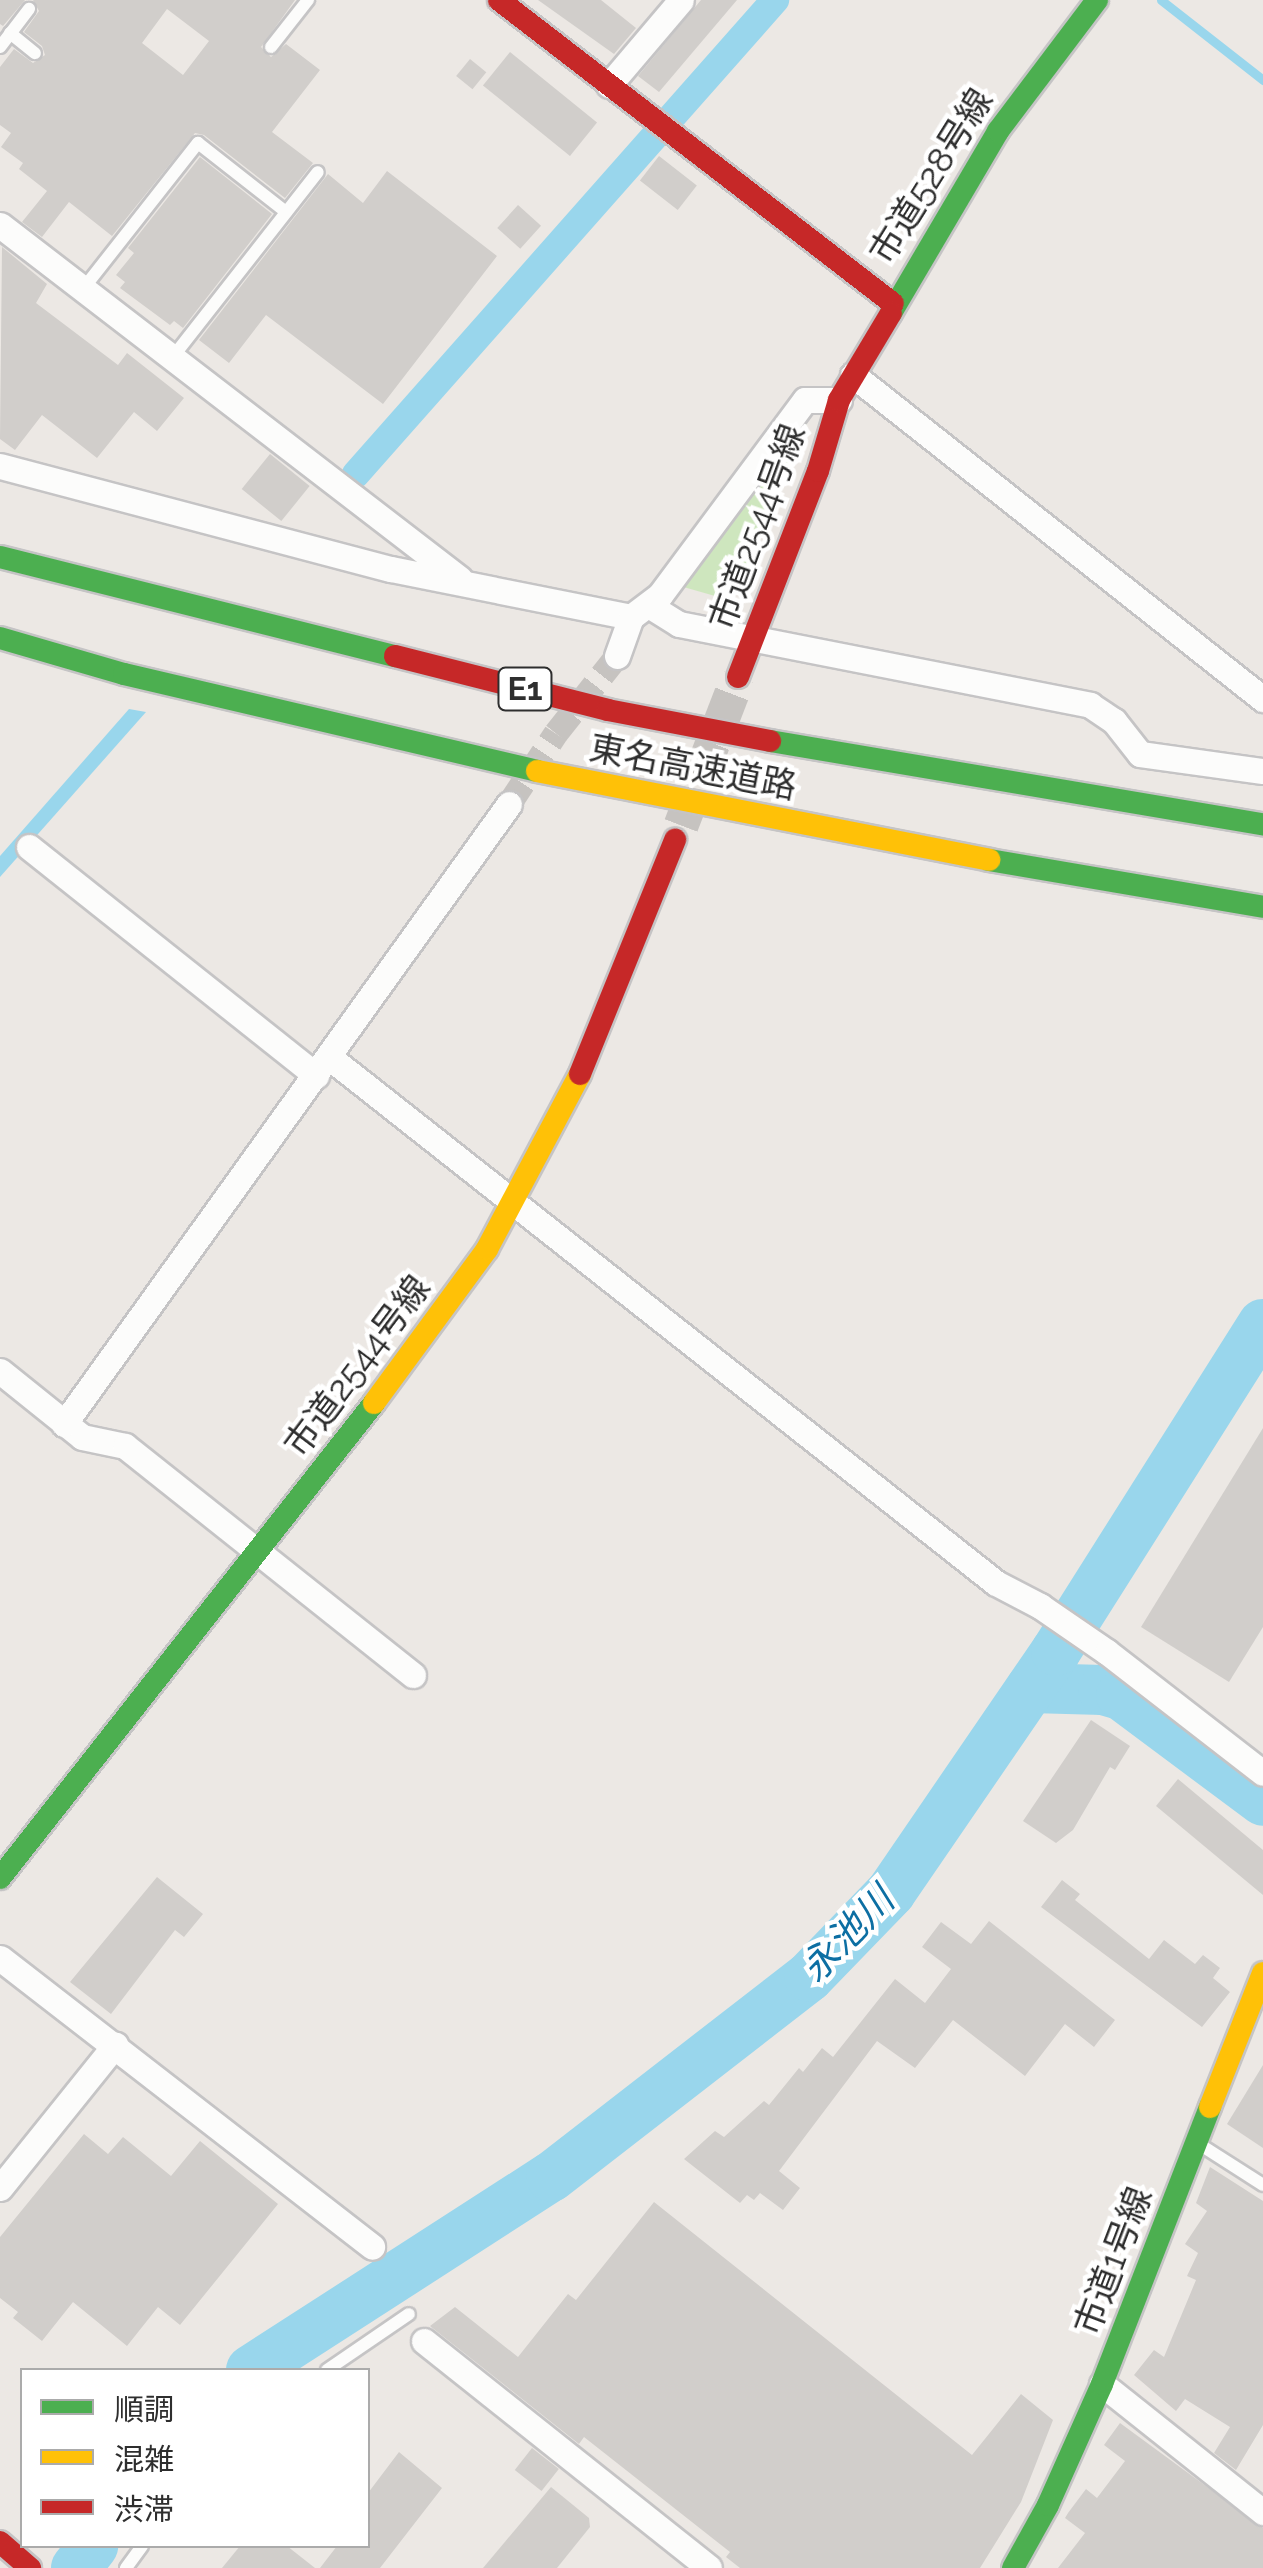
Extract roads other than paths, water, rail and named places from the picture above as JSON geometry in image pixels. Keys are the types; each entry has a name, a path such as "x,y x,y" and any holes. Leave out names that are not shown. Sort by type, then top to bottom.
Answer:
{"main road":[{"path":"499,0 893,303"},
{"name":"市道528号線","path":"840,400 893,303 998,130 1097,0"},
{"name":"市道2544号線","path":"738,677 818,471 840,400"},
{"name":"東名高速道路","path":"0,557 608,710 1263,824"},
{"name":"東名高速道路","path":"0,638 124,674 584,782 1009,864 1263,907"},
{"name":"市道2544号線","path":"0,1878 440,1317 514,1204 572,1094 612,1004 675,840"},
{"name":"市道1号線","path":"1013,2568 1048,2505 1102,2384 1263,1973"},
{"path":"0,2542 30,2568"}],"street":[{"path":"609,85 681,0"},
{"path":"0,225 468,585"},
{"path":"853,376 1263,699"},
{"path":"617,656 640,612 805,400 840,400"},
{"path":"0,466 169,514 468,585 640,612 679,624 1090,705 1114,721 1140,754 1263,771"},
{"path":"64,1424 508,804"},
{"path":"29,847 514,1204 996,1583 1047,1610 1101,1648 1263,1772"},
{"path":"0,1372 82,1437 125,1446 413,1675"},
{"path":"0,1958 372,2247"},
{"path":"0,2188 115,2045"},
{"path":"424,2341 709,2568"},
{"path":"1102,2384 1263,2512"}],"lane":[{"path":"271,47 308,0"},
{"path":"0,46 29,9"},
{"path":"10,33 35,53"},
{"path":"83,289 198,143 286,212"},
{"path":"172,358 318,172"},
{"path":"1196,2142 1263,2185"},
{"path":"330,2368 409,2314"}],"water":[{"path":"129,709 146,712 0,877 0,856"}],"waterway":[{"path":"356,474 775,0"},
{"path":"1161,0 1263,80"},
{"name":"永池川","path":"254,2368 551,2177 809,1977 891,1892 1056,1651 1263,1324"},
{"path":"1031,1688 1103,1690 1121,1695 1263,1801"},
{"name":"永池川","path":"76,2568 91,2548"}],"tunnel":[{"path":"509,804 556,733 617,656"},
{"path":"681,825 738,677"}]}
